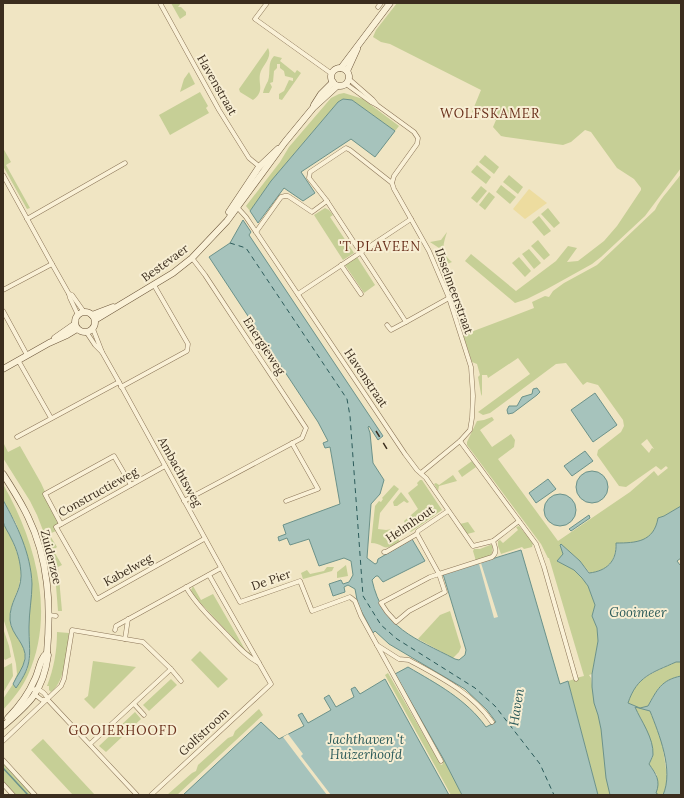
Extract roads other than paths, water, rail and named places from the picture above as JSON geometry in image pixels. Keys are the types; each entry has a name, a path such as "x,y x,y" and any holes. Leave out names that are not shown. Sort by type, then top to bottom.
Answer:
{"street":[{"name":"Havenstraat","path":"160,3 219,110 249,158 265,171"},
{"path":"267,3 255,19 332,74 335,84 341,86 348,81 349,75 344,70 336,69 332,74"},
{"path":"344,70 384,5"},
{"path":"348,81 371,102 414,132 418,138 415,149 394,176 392,183 346,148 310,172 309,178 327,201 406,322"},
{"name":"Bestevaer","path":"94,318 154,285 192,258 216,234 236,206 265,171 285,142 313,108 320,94 335,84"},
{"name":"Bestevaer","path":"236,206 259,167 285,142"},
{"path":"27,219 124,163"},
{"path":"3,175 70,298 81,314 94,318 93,329 87,333 82,332 76,327"},
{"name":"IJsselmeerstraat","path":"392,183 430,251 449,298 471,367 473,396 470,430 460,441 421,474"},
{"path":"256,232 281,197 288,196 312,212 327,201"},
{"name":"Havenstraat","path":"236,206 246,217 405,454 426,478 473,546 493,541"},
{"path":"298,294 411,219"},
{"name":"Energieweg","path":"184,501 304,436 306,428 205,275 192,258"},
{"path":"3,290 52,264"},
{"path":"341,265 360,294"},
{"path":"121,387 187,351 188,344 154,285"},
{"path":"69,294 72,295 81,314"},
{"path":"387,325 391,330 449,298"},
{"path":"3,311 28,355"},
{"path":"76,327 76,318 81,314"},
{"path":"3,369 76,327"},
{"name":"Ambachtsweg","path":"93,329 102,352 240,602"},
{"name":"Ambachtsweg","path":"87,333 102,352"},
{"path":"18,360 51,418"},
{"path":"17,437 119,382"},
{"path":"460,441 536,544 576,678"},
{"path":"286,501 318,489 292,443"},
{"path":"62,524 45,494 114,456 131,485"},
{"name":"Constructieweg","path":"77,563 56,527 165,466"},
{"name":"Zuiderzee","path":"3,474 23,507 37,539 49,593 46,653 48,655 45,673 36,692 23,709 3,726"},
{"name":"Helmhout","path":"384,552 417,534 418,531 448,511"},
{"path":"417,534 439,574 445,592 409,611 396,622 381,603 430,577 439,574 492,557 495,555 496,551 493,541 520,521"},
{"name":"Kabelweg","path":"77,563 97,599 204,539"},
{"path":"115,630 116,626 221,568"},
{"path":"209,575 259,663"},
{"name":"De Pier","path":"240,602 300,581 312,611 350,597 355,601 360,616 441,761"},
{"path":"186,587 192,598 214,621 250,658 259,663"},
{"path":"49,615 56,616"},
{"path":"125,638 128,619"},
{"path":"3,741 48,700 61,686 64,681 72,630 143,642 181,681"},
{"name":"De Pier","path":"377,645 399,659 409,660 462,691 484,711 492,722"},
{"name":"Zuiderzee","path":"3,723 19,705 30,689 46,653"},
{"name":"Golfstroom","path":"151,795 271,684 259,663"},
{"path":"90,744 170,669"},
{"path":"30,689 46,694 48,700 137,795"},
{"path":"36,692 42,700 48,700"},
{"path":"134,704 144,715"},
{"path":"3,760 35,795"},
{"path":"3,784 13,795"}],"water":[{"path":"343,99 352,100 395,131 375,157 351,139 301,172 315,193 303,201 284,188 258,223 250,211 271,181 338,102"},
{"name":"Haven","path":"243,220 251,232 249,235 383,436 378,440 369,426 368,427 373,463 384,480 380,494 371,504 367,558 375,564 377,563 378,559 412,539 425,561 383,582 378,576 372,580 377,597 384,610 393,621 414,638 459,660 465,655 466,650 443,574 521,550 560,684 568,681 598,795 462,795 444,760 395,674 408,667 460,700 486,727 496,722 487,710 465,689 389,644 375,631 373,633 358,605 355,589 348,585 344,587 345,592 333,596 329,584 341,580 343,584 349,582 353,575 351,561 344,558 319,566 309,539 290,545 287,538 279,541 278,537 286,534 283,525 340,504 330,447 325,448 323,443 328,441 318,422 209,257 230,243"},
{"path":"537,388 540,392 537,395 513,413 508,414 507,410 509,406 517,406 522,397 532,394 533,389"},
{"path":"595,393 617,425 593,442 571,410"},
{"path":"585,451 593,461 572,476 564,466"},
{"path":"589,471 595,471 605,478 608,487 607,493 601,500 595,503 589,503 579,496 576,490 576,484 583,474"},
{"path":"548,479 556,489 536,503 529,493"},
{"path":"557,494 563,494 573,501 576,510 575,516 569,523 563,526 557,526 547,519 544,513 544,507 551,497"},
{"path":"3,500 18,530 26,551 32,584 29,621 29,659 26,672 16,688 13,684 23,666 25,654 24,649 11,625 10,614 19,587 21,571 17,551 5,528"},
{"name":"Gooimeer","path":"681,506 681,558 677,561 681,565 681,662 676,662 646,676 636,687 628,703 640,708 648,706 660,686 669,680 681,676 681,795 663,795 667,775 661,741 650,711 635,707 647,730 653,749 653,755 649,764 658,781 656,793 659,795 610,795 606,778 601,729 594,703 592,687 592,674 598,641 597,628 592,616 595,605 588,586 582,578 574,570 557,561 563,554 560,545 561,544 580,561 589,573 595,572 606,567 613,560 616,543 643,540 653,532 658,518"},
{"path":"589,515 590,518 571,531 569,529"},
{"name":"Jachthaven 't Huizerhoofd","path":"385,679 449,795 183,795 261,722 279,739 304,726 298,715 302,713 308,723 331,710 324,698 329,695 336,707 354,697 351,689 355,687 360,694"}],"waterway":[{"path":"3,768 28,795"}],"railway":[{"path":"376,431 390,454"}],"district":[{"name":"WOLFSKAMER","path":"490,113"},
{"name":"'T PLAVEEN","path":"380,246"},
{"name":"GOOIERHOOFD","path":"123,730"}]}
